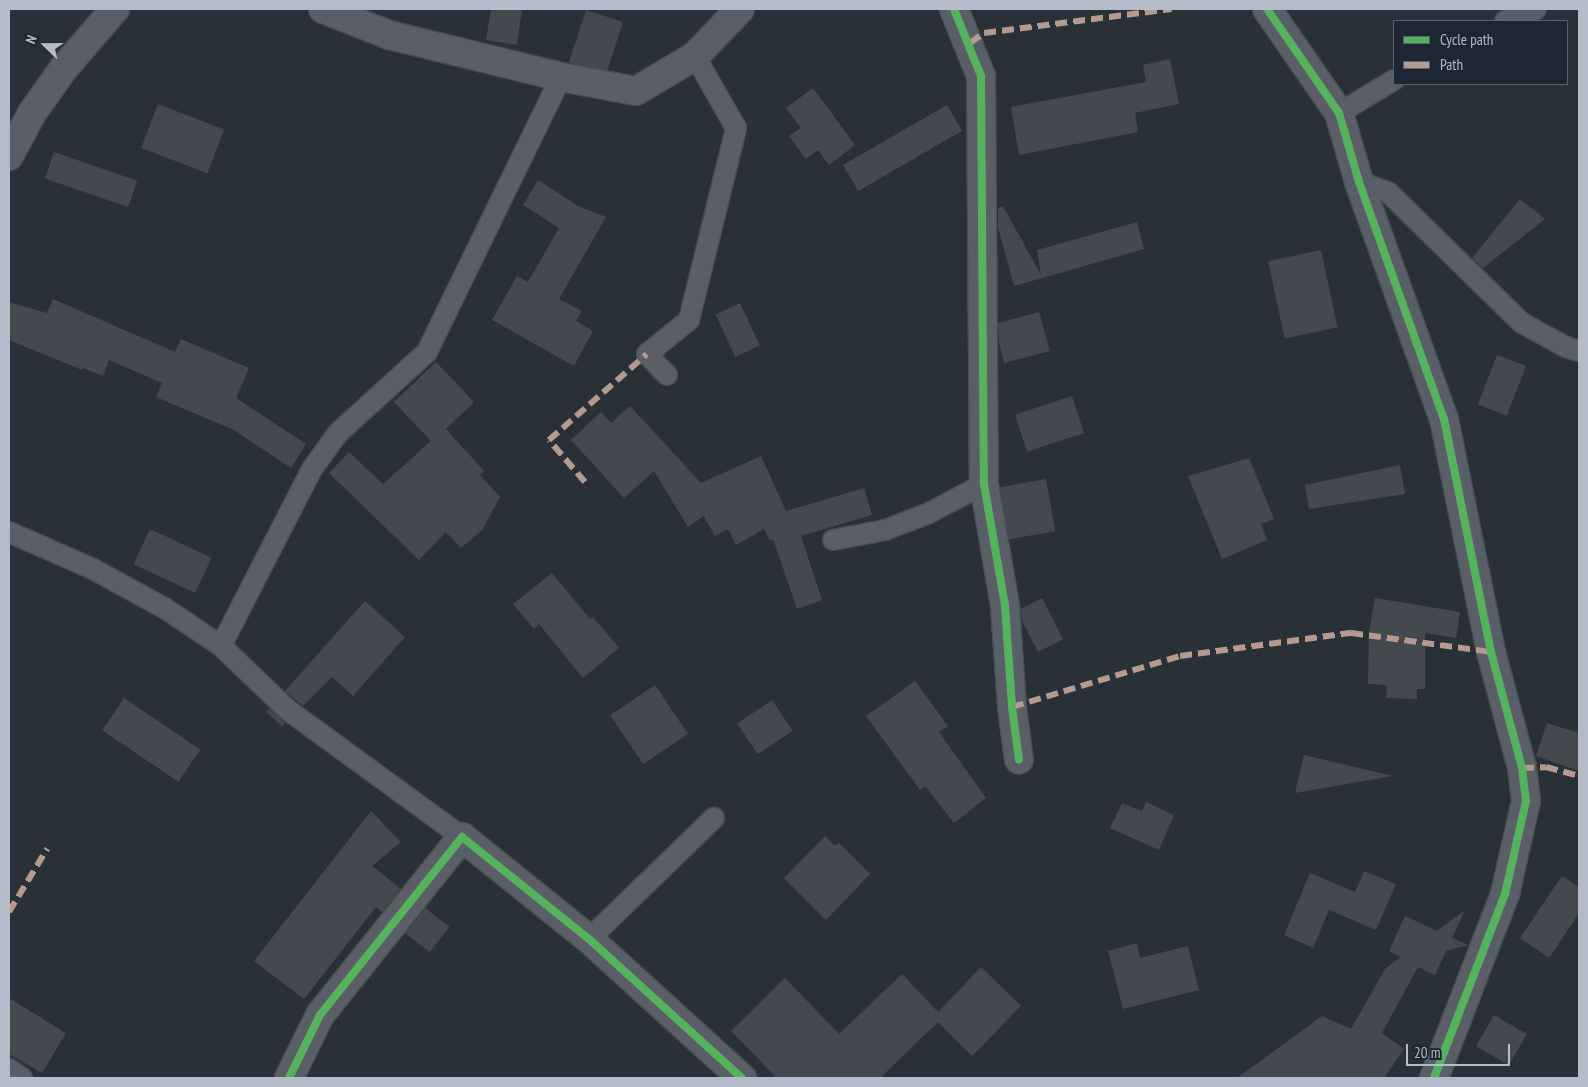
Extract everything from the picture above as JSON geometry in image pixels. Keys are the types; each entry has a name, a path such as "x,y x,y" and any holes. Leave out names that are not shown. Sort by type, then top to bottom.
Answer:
{"street":[{"path":"323,9 390,35 561,77 636,90 695,56 740,9"},
{"path":"954,9 981,76 984,484 1005,606 1012,706 1019,760"},
{"path":"1267,9 1338,113 1359,182 1444,420 1491,652 1522,768 1526,801 1505,894 1437,1077"},
{"path":"9,156 42,98 111,10"},
{"path":"289,1078 320,1015 462,837 589,939 742,1078"}],"lane":[{"path":"1508,20 1536,9"},
{"path":"667,375 647,354 689,320 736,128 695,56"},
{"path":"221,646 312,468 338,433 427,352 561,77"},
{"path":"1338,113 1393,81"},
{"path":"1359,182 1388,192 1522,324 1566,347 1579,351"},
{"path":"833,540 885,530 929,513 984,484"},
{"path":"9,532 94,569 166,609 221,646 288,710 462,837"},
{"path":"589,939 714,818"},
{"path":"9,1069 22,1078"}],"building":[{"path":"491,9 522,9 517,45 486,40"},
{"path":"586,10 623,22 606,74 569,62"},
{"path":"1170,59 1179,104 1135,113 1138,132 1019,155 1011,107 1146,82 1143,65"},
{"path":"813,88 855,145 829,165 818,150 806,159 789,136 801,128 786,108"},
{"path":"158,104 224,129 207,173 141,148"},
{"path":"947,105 962,131 858,191 843,165"},
{"path":"54,152 137,181 128,207 45,178"},
{"path":"538,180 578,206 606,217 559,299 582,311 576,321 593,331 574,366 492,320 517,276 528,282 559,228 523,205"},
{"path":"1520,199 1545,219 1483,268 1472,258"},
{"path":"1003,206 1041,275 1037,250 1137,222 1144,249 1014,286 998,227 998,208"},
{"path":"1321,250 1337,327 1285,339 1268,261"},
{"path":"53,299 175,352 181,339 249,368 236,398 306,444 291,468 234,430 156,397 162,383 109,360 103,376 83,368 82,370 9,340 9,302 47,313"},
{"path":"740,303 760,346 735,357 716,314"},
{"path":"1039,312 1050,351 1004,363 999,342 998,323"},
{"path":"1497,355 1526,366 1507,416 1478,404"},
{"path":"436,362 474,402 446,429 484,471 480,475 500,497 482,530 461,548 446,532 419,560 329,473 349,452 383,484 431,441 394,402"},
{"path":"1072,396 1084,433 1027,452 1015,415"},
{"path":"630,406 701,483 761,456 786,511 864,488 872,515 801,536 822,600 797,609 773,539 770,541 764,529 736,545 728,529 715,536 704,516 688,527 654,471 624,498 571,440 601,412 611,423"},
{"path":"1249,458 1274,519 1261,524 1267,540 1222,559 1188,476"},
{"path":"1400,465 1405,494 1309,509 1305,485"},
{"path":"1046,479 1055,531 1009,539 1000,487"},
{"path":"150,529 212,558 195,593 134,564"},
{"path":"552,573 590,619 593,617 619,648 583,678 539,624 534,629 513,604"},
{"path":"1042,598 1063,639 1038,652 1022,621 1021,609"},
{"path":"1375,598 1460,612 1456,638 1425,633 1425,689 1417,689 1417,699 1386,698 1387,685 1368,684 1369,631"},
{"path":"365,601 405,637 353,696 332,677 303,706 285,691"},
{"path":"915,681 948,726 939,732 986,798 954,823 925,786 920,790 866,716"},
{"path":"655,685 688,734 643,764 610,715"},
{"path":"124,698 200,749 178,782 102,730"},
{"path":"772,700 793,731 758,754 737,723"},
{"path":"269,708 285,723 282,726 266,712"},
{"path":"1547,723 1579,733 1579,771 1536,756"},
{"path":"1304,755 1393,776 1295,793"},
{"path":"1146,802 1174,815 1159,850 1110,828 1122,803 1142,811"},
{"path":"371,811 401,842 372,866 401,889 382,912 376,907 304,999 254,961"},
{"path":"825,836 835,846 839,843 870,874 826,920 784,878"},
{"path":"1364,871 1396,884 1376,930 1329,910 1313,948 1284,935 1310,873 1355,892"},
{"path":"1562,876 1579,887 1579,913 1549,958 1520,938"},
{"path":"425,908 449,927 430,952 405,933"},
{"path":"1465,910 1452,938 1468,945 1446,951 1435,975 1418,967 1382,1033 1404,1049 1384,1078 1237,1078 1322,1016 1351,1029 1385,969 1401,957 1389,951 1405,916 1437,931"},
{"path":"1137,943 1140,958 1188,946 1199,990 1123,1009 1108,951"},
{"path":"981,967 1021,1006 972,1056 938,1022 880,1078 777,1078 731,1031 785,978 839,1034 902,974 938,1012"},
{"path":"9,998 66,1033 42,1073 9,1054"},
{"path":"1494,1015 1527,1034 1509,1065 1476,1046"}],"marked path":[{"path":"970,43 984,33 1171,9"},
{"path":"585,482 549,440 647,354"},
{"path":"1012,707 1180,656 1351,633 1491,652"},
{"path":"1522,768 1546,767 1579,776"},
{"path":"9,912 47,849"}],"cycle path":[{"path":"954,9 981,76 984,484 1005,606 1012,707 1019,760"},
{"path":"1267,9 1339,113 1359,182 1444,419 1491,652 1522,768 1526,801 1505,894 1434,1078"},
{"path":"289,1078 320,1015 462,837 589,939 742,1078"}]}
